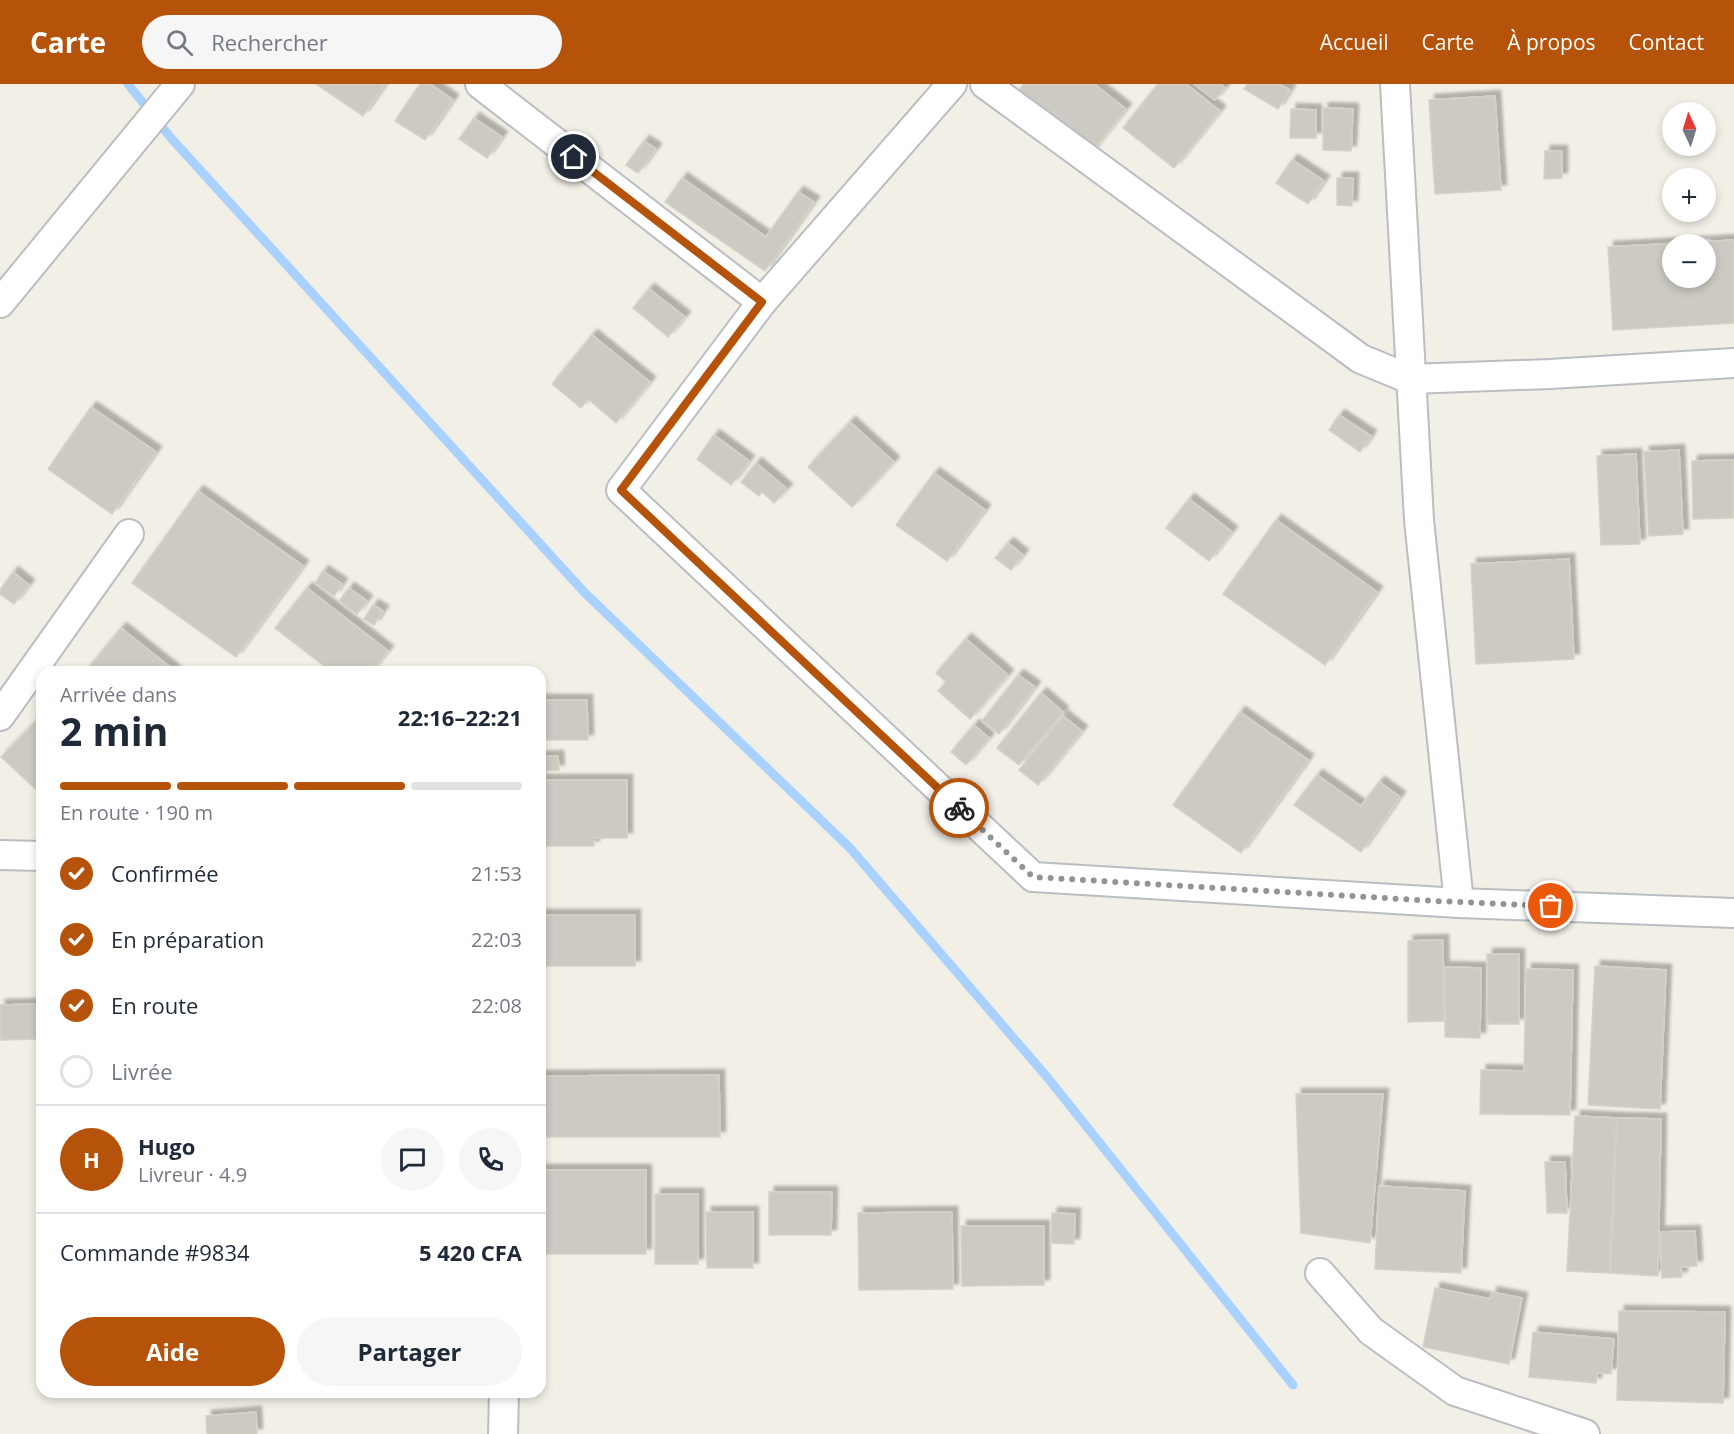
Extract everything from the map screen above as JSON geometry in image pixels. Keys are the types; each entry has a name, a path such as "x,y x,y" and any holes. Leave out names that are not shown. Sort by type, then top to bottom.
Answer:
{"street":[{"path":"0,303 180,84"},
{"path":"480,84 762,302"},
{"path":"952,84 762,302 621,490 1033,877 1459,903 1734,913"},
{"path":"985,84 1361,359 1410,379 1550,374 1734,363"},
{"path":"1395,84 1419,520 1459,903"},
{"path":"0,716 129,534"},
{"path":"0,855 36,856"},
{"path":"1320,1273 1371,1331 1455,1391 1585,1434"},
{"path":"503,1434 504,1398"}],"building":[{"path":"316,84 385,84 363,116"},
{"path":"420,84 430,84 453,100 425,140 395,121"},
{"path":"1024,84 1094,84 1126,109 1086,159 1011,101"},
{"path":"1158,84 1186,84 1220,111 1174,168 1123,128"},
{"path":"1194,84 1220,84 1225,88 1215,100"},
{"path":"1247,84 1279,84 1290,90 1278,109 1244,89"},
{"path":"1495,96 1501,190 1435,194 1429,100"},
{"path":"1323,108 1353,109 1351,151 1323,150"},
{"path":"1291,109 1316,110 1316,138 1290,138"},
{"path":"474,118 502,137 487,158 459,139"},
{"path":"644,141 656,149 638,173 626,165"},
{"path":"1545,151 1562,151 1562,178 1544,179"},
{"path":"1292,160 1324,181 1308,204 1276,183"},
{"path":"682,178 766,237 798,192 814,202 765,271 665,202"},
{"path":"1337,178 1353,178 1352,206 1337,205"},
{"path":"1734,240 1734,323 1613,330 1608,247 1662,244 1662,288 1716,288 1716,241"},
{"path":"649,289 685,317 668,337 633,308"},
{"path":"592,335 650,382 616,423 588,399 581,408 552,384"},
{"path":"91,407 156,452 112,514 48,469"},
{"path":"1339,415 1371,436 1360,452 1329,430"},
{"path":"850,422 894,462 852,507 808,467"},
{"path":"714,435 749,461 731,485 697,459"},
{"path":"1679,450 1683,534 1649,536 1644,452"},
{"path":"1636,454 1640,544 1601,545 1597,456"},
{"path":"1733,460 1733,518 1693,519 1692,461"},
{"path":"756,463 787,489 774,503 762,492 759,496 741,482"},
{"path":"934,473 985,510 947,561 896,525"},
{"path":"198,491 303,566 236,657 132,583"},
{"path":"1189,499 1232,532 1209,561 1166,528"},
{"path":"1276,520 1377,592 1325,665 1223,594"},
{"path":"1008,543 1023,555 1011,570 995,558"},
{"path":"1569,559 1574,659 1476,664 1471,564"},
{"path":"323,571 342,584 334,596 315,583"},
{"path":"13,572 29,585 14,604 0,594 0,590"},
{"path":"307,588 388,651 376,666 324,666 275,628"},
{"path":"349,588 367,601 357,614 339,601"},
{"path":"373,605 383,611 374,625 364,619"},
{"path":"121,628 168,666 90,666"},
{"path":"966,639 1008,675 970,719 938,691 946,682 936,673"},
{"path":"1018,675 1035,687 999,734 982,721"},
{"path":"1041,693 1063,712 1019,765 997,748"},
{"path":"546,700 587,700 588,740 546,740"},
{"path":"1240,712 1308,760 1241,853 1173,805"},
{"path":"1063,716 1082,731 1038,785 1019,770"},
{"path":"36,721 36,789 1,757"},
{"path":"974,725 989,738 966,765 951,752"},
{"path":"558,756 559,770 546,771 546,757"},
{"path":"1317,775 1361,806 1379,782 1400,797 1361,852 1294,805"},
{"path":"546,780 627,780 627,838 594,838 594,846 546,846"},
{"path":"546,915 635,915 635,966 546,966"},
{"path":"1443,940 1444,1021 1408,1022 1408,941"},
{"path":"1487,954 1519,954 1519,1024 1488,1024"},
{"path":"1595,966 1666,970 1660,1109 1588,1105"},
{"path":"1445,967 1481,968 1480,1038 1445,1037"},
{"path":"1526,969 1573,970 1570,1115 1480,1114 1481,1070 1524,1071"},
{"path":"36,1004 36,1039 0,1040 0,1005"},
{"path":"719,1075 720,1137 546,1137 546,1076"},
{"path":"1296,1094 1383,1094 1370,1243 1301,1233"},
{"path":"1575,1116 1617,1118 1610,1273 1567,1271"},
{"path":"1617,1118 1661,1119 1658,1276 1610,1273"},
{"path":"1545,1162 1565,1162 1567,1213 1547,1213"},
{"path":"546,1170 646,1170 646,1254 546,1254"},
{"path":"1379,1186 1465,1191 1461,1273 1375,1269"},
{"path":"769,1192 832,1192 831,1235 769,1235"},
{"path":"655,1194 698,1194 698,1264 655,1264"},
{"path":"706,1212 753,1212 753,1268 707,1268"},
{"path":"952,1212 953,1289 859,1290 858,1213"},
{"path":"1052,1213 1075,1214 1074,1244 1051,1243"},
{"path":"961,1226 1044,1226 1044,1285 962,1286"},
{"path":"1695,1231 1697,1266 1681,1267 1682,1277 1662,1278 1660,1232"},
{"path":"1435,1288 1490,1299 1492,1292 1522,1298 1509,1364 1423,1347"},
{"path":"1619,1311 1725,1312 1723,1403 1617,1400"},
{"path":"1533,1332 1614,1339 1611,1374 1597,1373 1596,1383 1529,1377"},
{"path":"256,1412 257,1434 207,1434 206,1416"}],"waterway":[{"path":"128,84 171,138 584,592 850,848 1047,1077 1293,1385"}],"way so far":[{"path":"959,808 1033,877 1551,906"}],"route":[{"path":"574,157 762,302 621,490 959,808"}]}
